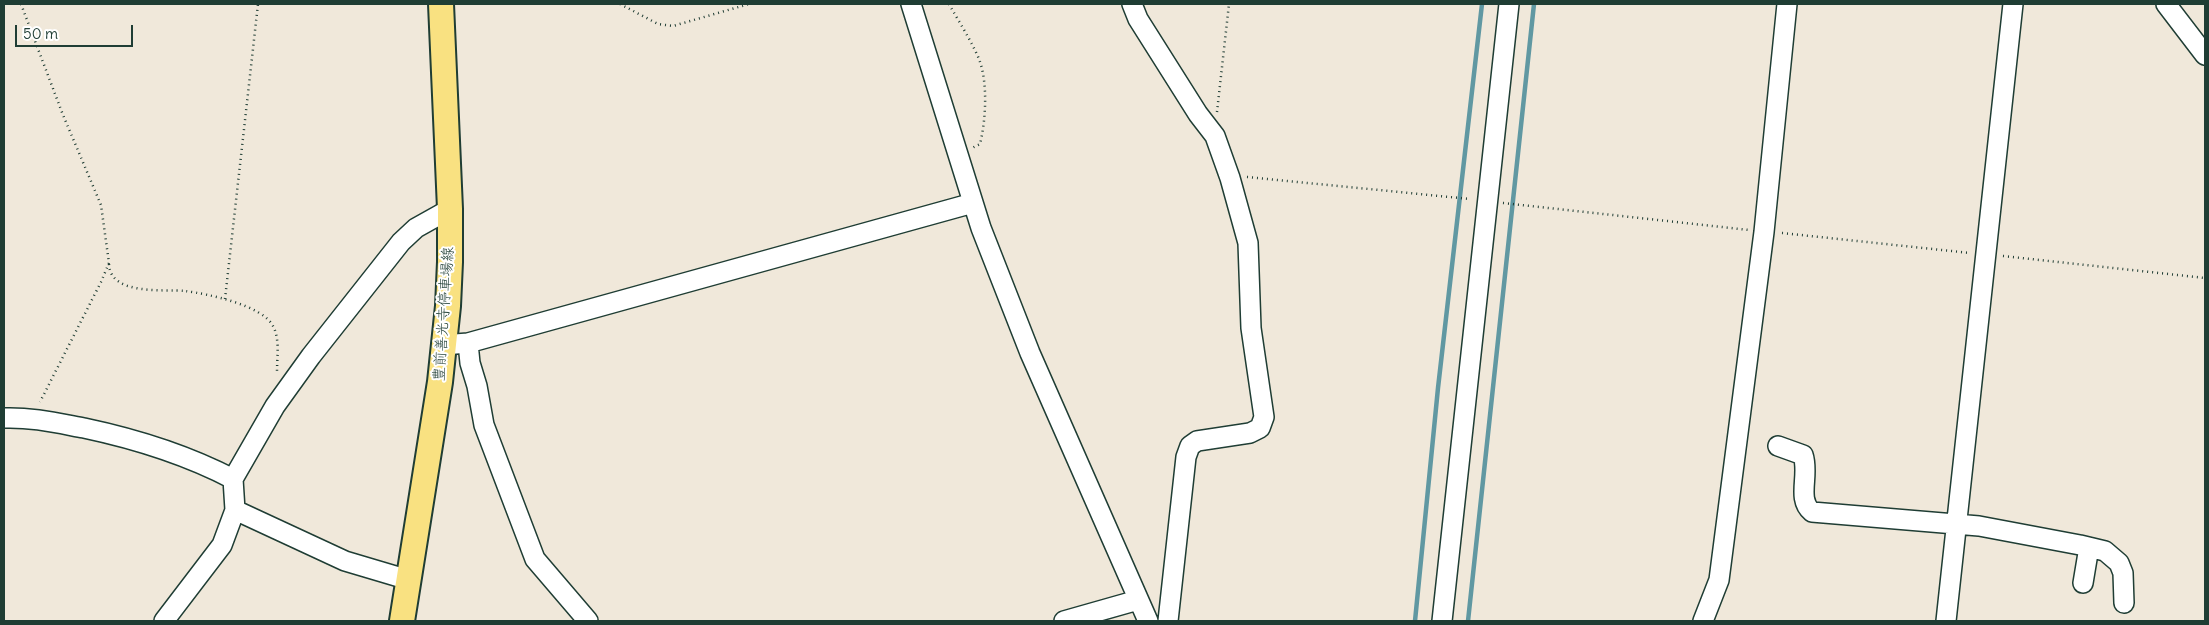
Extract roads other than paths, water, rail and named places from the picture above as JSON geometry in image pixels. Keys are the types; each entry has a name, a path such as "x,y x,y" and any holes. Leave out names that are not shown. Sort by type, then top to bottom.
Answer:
{"main road":[{"name":"豊前善光寺停車場線","path":"402,621 440,382 450,262 450,209 441,4"}],"street":[{"path":"911,4 956,154 981,228 1030,353 1148,621"},
{"path":"1132,4 1143,27 1214,136 1230,178 1248,243 1252,328 1264,417 1260,428 1250,433 1197,441 1190,446 1186,457 1168,621"},
{"path":"1448,620 1509,4"},
{"path":"1703,621 1719,580 1764,232 1787,4"},
{"path":"1946,621 2013,4"},
{"path":"2166,4 2205,55"},
{"path":"443,345 468,343 973,203"},
{"path":"164,621 222,545 234,510 233,479 285,392 401,242 416,228 450,209"},
{"path":"468,343 470,363 477,386 484,425 535,559 588,621"},
{"path":"4,418 32,419 137,440 208,466 233,479"},
{"path":"1778,446 1803,455 1806,465 1804,500 1805,506 1812,512 1958,523 2088,547 2105,552 2119,563 2123,573 2124,603"},
{"path":"234,510 345,561 409,580"},
{"path":"2083,583 2088,547"},
{"path":"1064,621 1138,600"}],"waterway":[{"path":"1415,621 1438,388 1482,4"},
{"path":"1468,621 1534,4"}]}
